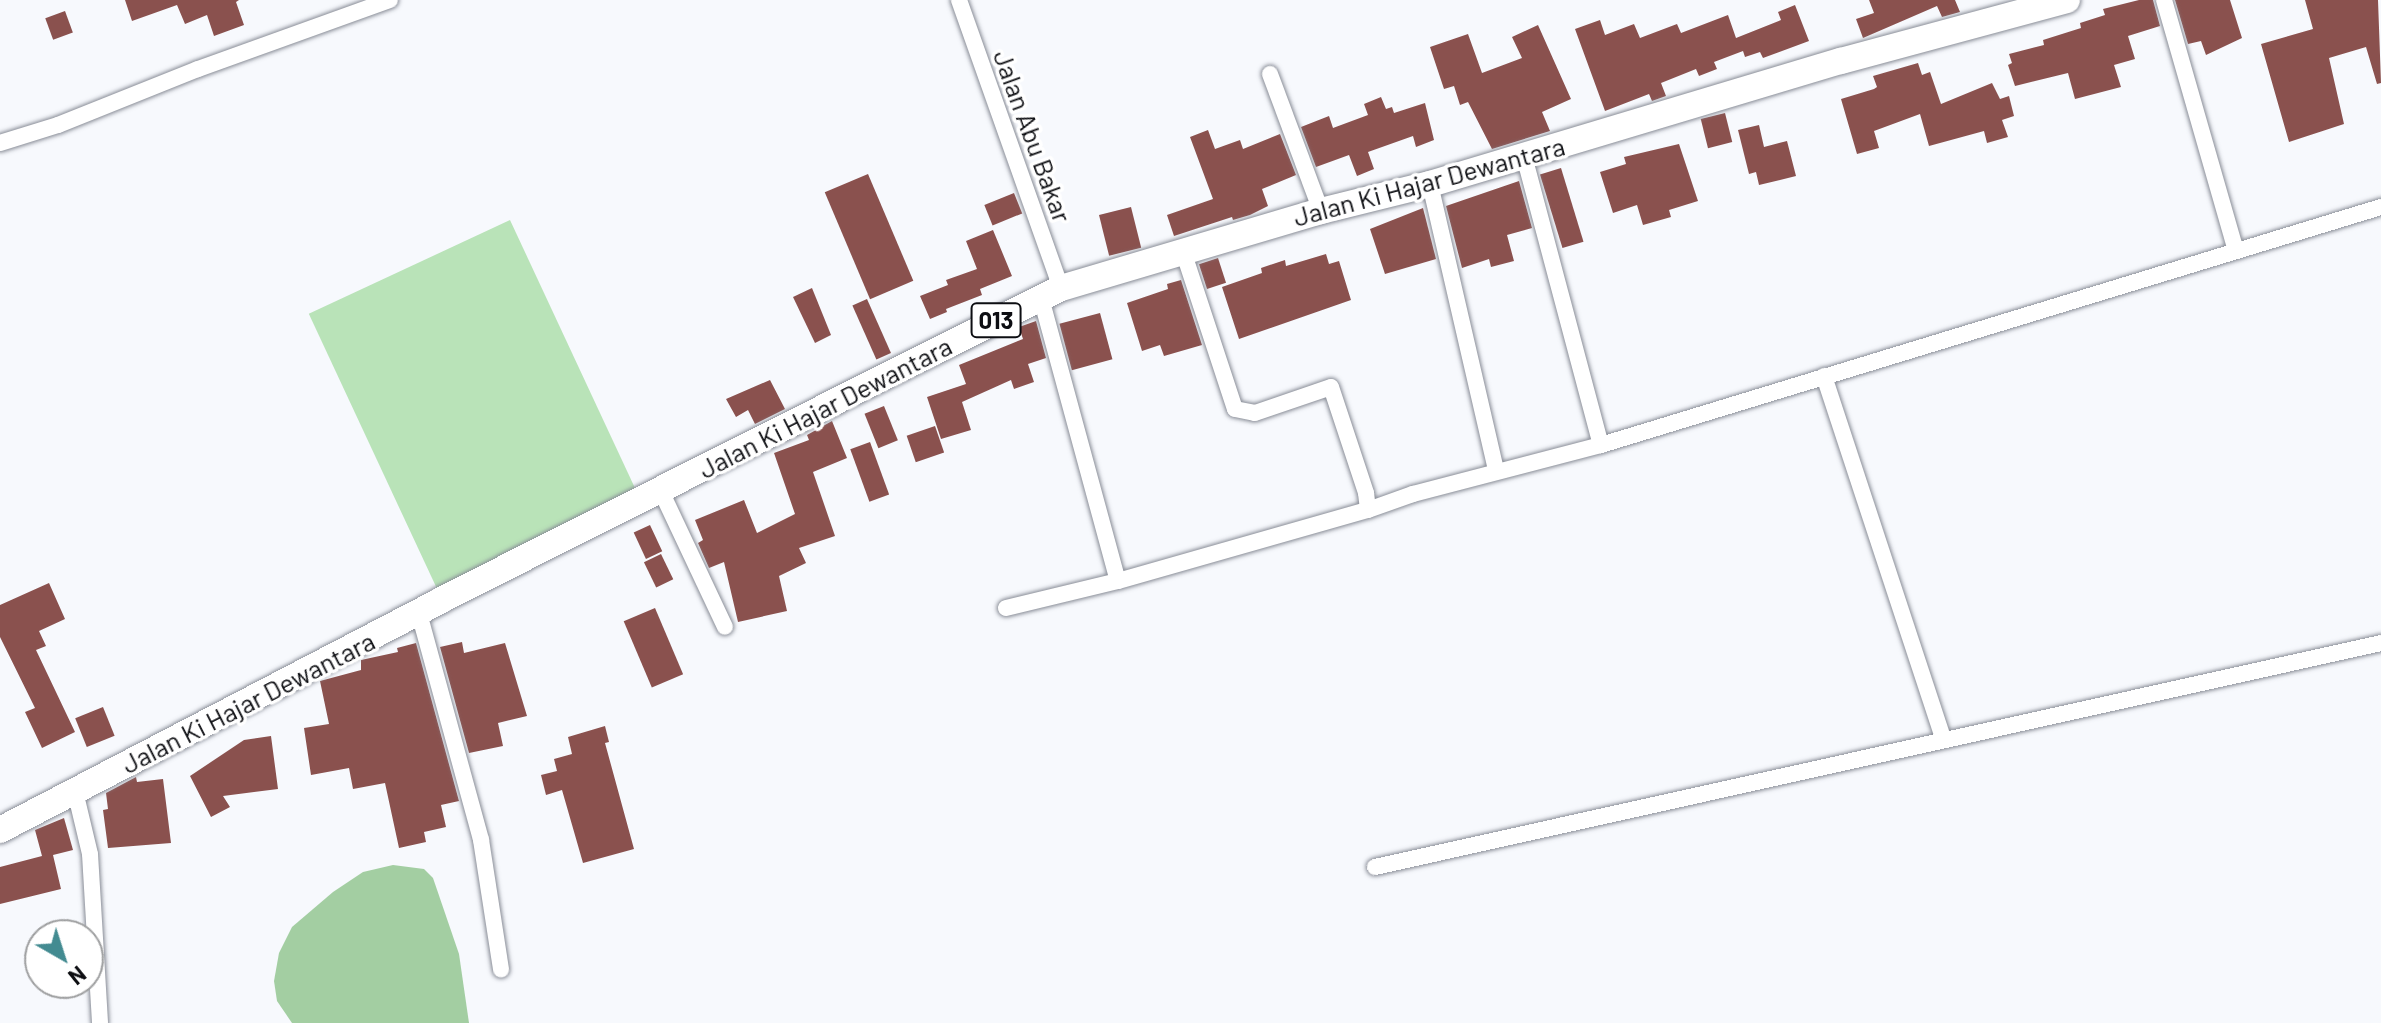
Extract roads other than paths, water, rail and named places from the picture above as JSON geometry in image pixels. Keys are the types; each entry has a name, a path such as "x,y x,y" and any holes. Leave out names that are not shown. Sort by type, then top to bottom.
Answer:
{"main road":[{"name":"Jalan Ki Hajar Dewantara","path":"0,830 419,613 1051,293 1183,251 1321,211 1430,184 1841,61 2067,0"}],"street":[{"path":"0,143 73,120 198,69 390,0"},
{"name":"Jalan Abu Bakar","path":"959,0 1051,293 1118,581"},
{"path":"2164,0 2236,251"},
{"path":"1270,74 1321,211"},
{"path":"1524,156 1601,445"},
{"path":"1430,184 1496,470"},
{"path":"1006,608 1118,581 1496,470 1601,445 2381,207"},
{"path":"1183,251 1235,409 1255,413 1331,387 1366,493 1368,510"},
{"path":"1824,376 1943,738"},
{"path":"661,491 725,627"},
{"path":"419,613 481,840 501,969"},
{"path":"1375,867 1943,738 2381,643"},
{"path":"75,791 90,854 100,1023"}]}
